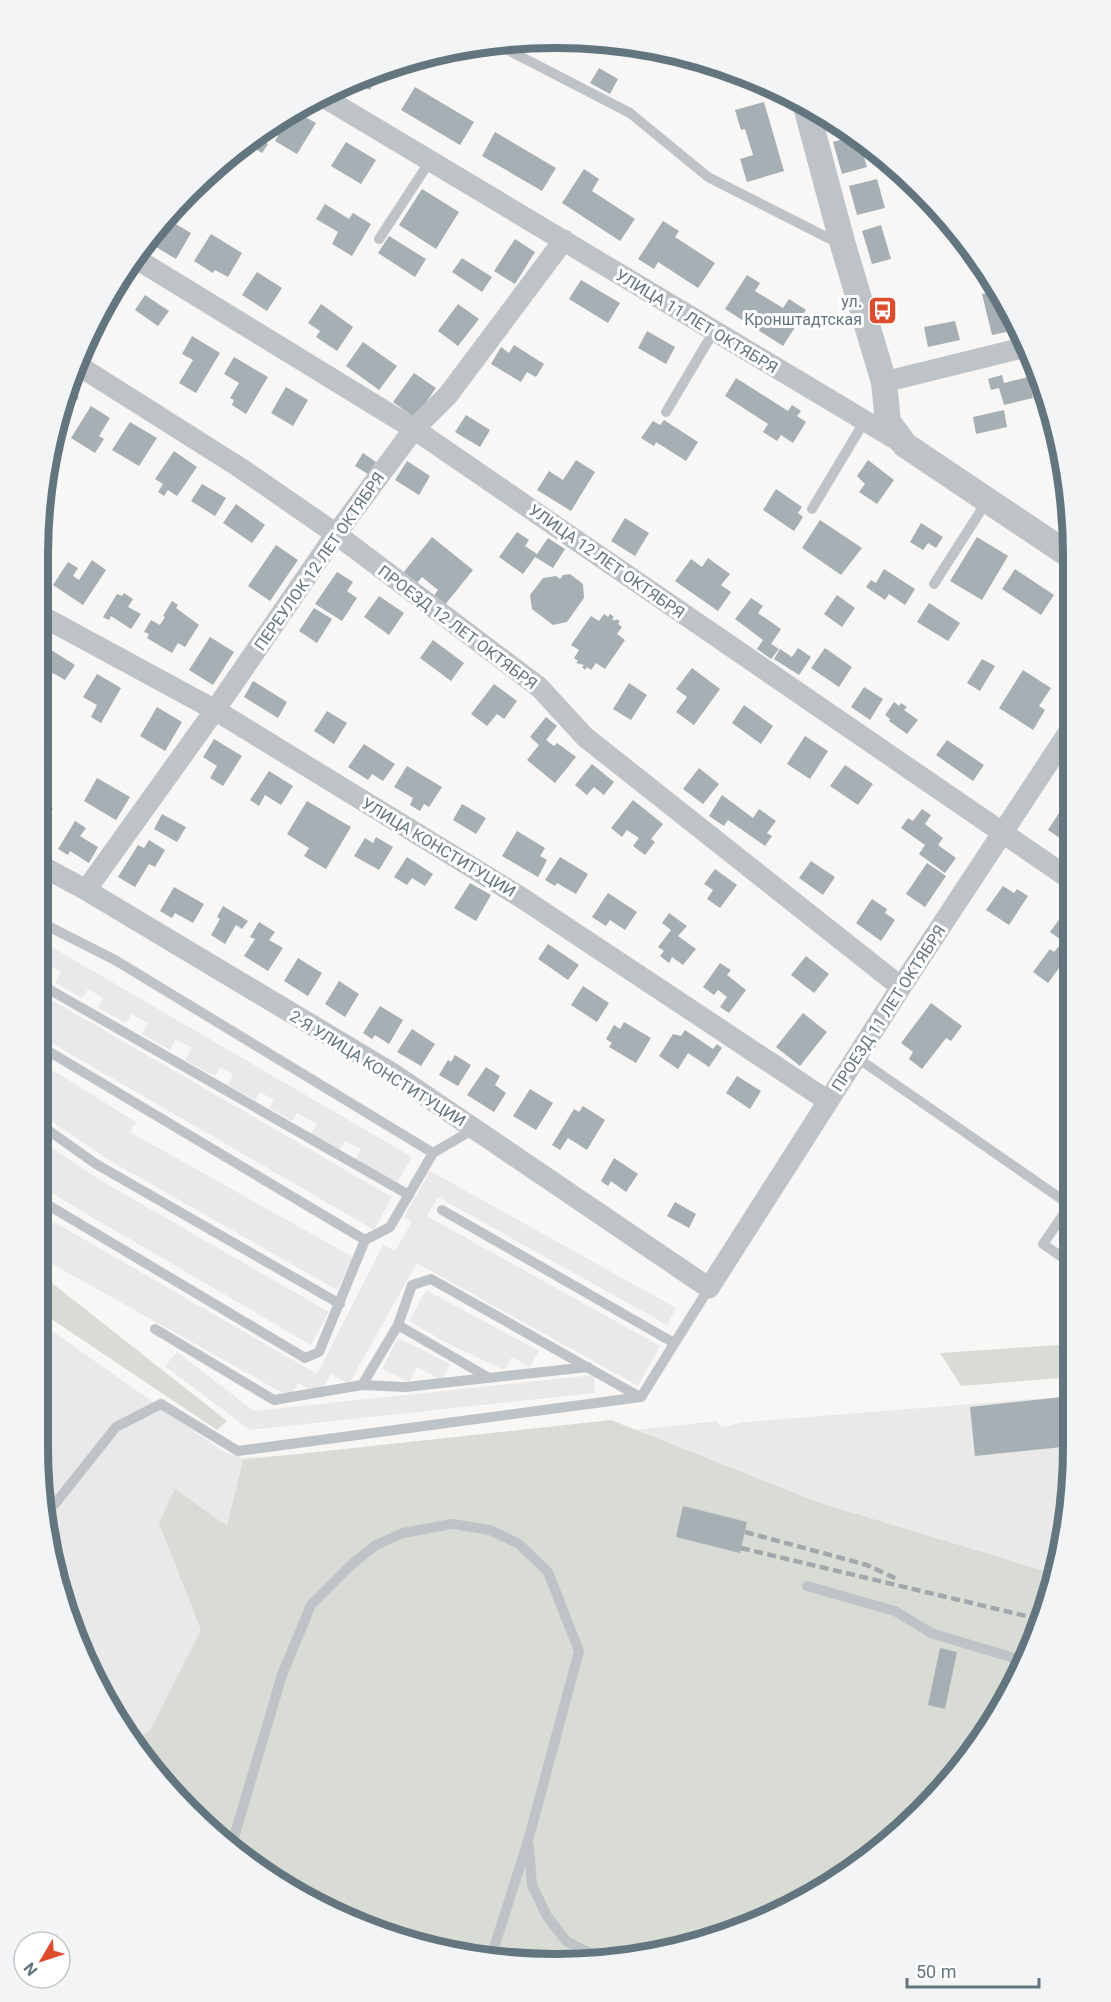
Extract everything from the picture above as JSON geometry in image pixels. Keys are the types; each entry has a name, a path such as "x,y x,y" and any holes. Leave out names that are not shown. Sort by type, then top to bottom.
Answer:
{"street":[{"name":"УЛИЦА 11 ЛЕТ ОКТЯБРЯ","path":"330,101 905,445 1063,551"},
{"path":"808,116 843,245 884,382 888,422 905,445"},
{"name":"ПЕРЕУЛОК 12 ЛЕТ ОКТЯБРЯ","path":"86,890 215,710 336,534 414,429 448,395 564,240"},
{"name":"УЛИЦА 12 ЛЕТ ОКТЯБРЯ","path":"142,262 414,429 1063,874"},
{"path":"884,382 1019,349"},
{"name":"ПРОЕЗД 12 ЛЕТ ОКТЯБРЯ","path":"84,369 242,469 336,534 539,687 585,736 901,987"},
{"name":"УЛИЦА КОНСТИТУЦИИ","path":"48,619 215,710 522,898 828,1101"},
{"name":"ПРОЕЗД 11 ЛЕТ ОКТЯБРЯ","path":"709,1288 901,987 1063,741"},
{"name":"2-Я УЛИЦА КОНСТИТУЦИИ","path":"48,869 392,1073 709,1288"}],"lane":[{"path":"508,50 630,113 708,177 843,245"},
{"path":"379,239 430,161"},
{"path":"666,412 714,331"},
{"path":"812,509 864,422"},
{"path":"934,585 987,501"},
{"path":"48,926 115,960 433,1153"},
{"path":"48,989 409,1195"},
{"path":"48,1051 365,1240"},
{"path":"856,1057 1063,1200"},
{"path":"48,1204 305,1358 319,1352 365,1240 390,1227 433,1153 474,1129"},
{"path":"48,1130 96,1164 340,1304"},
{"path":"442,1210 674,1343"},
{"path":"1063,1215 1043,1244 1063,1258"},
{"path":"362,1385 398,1325 412,1285 431,1279 640,1397"},
{"path":"640,1397 709,1288"},
{"path":"398,1325 490,1378"},
{"path":"155,1329 273,1400 362,1385 406,1387 588,1367"},
{"path":"51,1505 54,1505 116,1427 161,1404 238,1451 640,1397"},
{"path":"234,1838 282,1675 311,1605 352,1564 376,1545 403,1533 452,1524 490,1530 519,1544 548,1572 579,1651 528,1840 493,1950"},
{"path":"807,1586 895,1611 931,1634 1016,1659"},
{"path":"528,1840 532,1885 546,1916 566,1941 590,1953"}],"shaded area":[{"path":"48,945 412,1157 397,1183 356,1159 361,1149 345,1141 340,1150 311,1134 317,1124 297,1113 292,1121 270,1108 274,1100 260,1092 255,1100 228,1085 233,1074 220,1067 215,1076 185,1060 192,1048 176,1039 170,1050 142,1034 148,1023 131,1014 126,1023 98,1008 103,998 88,989 82,998 55,983 61,972 48,965"},
{"path":"48,998 392,1197 374,1230 48,1041"},
{"path":"48,1067 136,1122 130,1132 353,1257 337,1290 107,1159 48,1119"},
{"path":"48,1145 95,1177 329,1312 311,1345 48,1190"},
{"path":"430,1171 676,1308 667,1325 438,1197 427,1216 660,1346 638,1386 417,1263 349,1384 331,1374 319,1395 298,1383 290,1397 48,1262 48,1232 54,1222 317,1374 383,1245 395,1251 412,1222 404,1217"},
{"path":"48,1280 227,1421 217,1430 48,1317"},
{"path":"426,1290 539,1351 530,1367 512,1357 504,1370 449,1344 409,1321"},
{"path":"48,1328 224,1452 243,1458 626,1431 717,1421 721,1427 745,1422 1063,1397 1062,1480 1059,1513 1046,1578 1036,1610 1011,1671 977,1728 937,1781 890,1828 864,1849 809,1886 780,1902 718,1927 456,1944 392,1927 331,1902 274,1868 221,1828 174,1781 134,1728 100,1671 75,1610 65,1578 52,1513 48,1447"},
{"path":"398,1338 450,1364 442,1380 417,1367 409,1382 382,1369"},
{"path":"1063,1345 1063,1378 961,1386 940,1353"},
{"path":"177,1352 254,1411 594,1375 595,1393 250,1430 165,1366"},
{"path":"611,1420 817,1502 1047,1572 1036,1610 1011,1671 995,1700 958,1755 937,1781 890,1828 837,1868 780,1902 719,1927 687,1937 622,1950 589,1953 522,1953 489,1950 424,1937 392,1927 331,1902 302,1886 247,1849 221,1828 174,1781 140,1737 151,1729 201,1630 159,1523 175,1489 227,1526 243,1460"}],"building":[{"path":"599,68 618,79 610,94 590,83"},
{"path":"374,82 370,90 363,86"},
{"path":"415,87 474,122 460,145 401,110"},
{"path":"764,102 784,171 747,182 740,159 753,155 745,129 741,130 735,110"},
{"path":"303,116 316,123 297,154 275,141 278,136 274,134"},
{"path":"495,132 556,168 542,191 482,156"},
{"path":"844,139 862,152 867,167 842,174 833,142"},
{"path":"264,141 268,144 262,153 254,148"},
{"path":"346,142 376,160 361,184 331,166"},
{"path":"584,169 599,179 592,191 635,219 620,241 562,203"},
{"path":"877,179 885,208 857,215 849,186"},
{"path":"422,189 459,212 436,249 399,225"},
{"path":"325,204 349,219 353,213 371,224 352,256 332,244 338,232 316,219"},
{"path":"663,221 679,231 675,237 715,263 698,288 658,262 654,269 638,259"},
{"path":"173,222 191,233 176,259 156,247"},
{"path":"881,225 891,259 872,264 862,231"},
{"path":"211,234 242,253 228,277 215,270 213,273 194,261"},
{"path":"389,236 426,259 415,277 378,253"},
{"path":"515,239 535,252 515,284 494,271"},
{"path":"462,258 492,277 482,292 452,272"},
{"path":"257,272 282,288 267,311 242,295"},
{"path":"747,275 760,283 755,291 783,308 789,299 806,310 783,346 725,309"},
{"path":"581,280 620,303 608,323 569,299"},
{"path":"989,292 1011,331 992,335 982,294"},
{"path":"121,294 123,296 112,309"},
{"path":"145,295 169,311 158,326 135,310"},
{"path":"321,304 353,327 337,351 316,337 320,331 308,323"},
{"path":"458,304 479,319 458,346 438,331"},
{"path":"955,321 960,340 928,347 924,327"},
{"path":"647,331 675,347 666,364 638,348"},
{"path":"192,336 220,353 196,393 179,383 193,360 182,354"},
{"path":"363,342 397,366 379,390 346,366"},
{"path":"514,345 544,364 536,377 527,372 521,382 491,364 501,347 509,353"},
{"path":"234,357 268,377 246,414 232,405 234,400 230,398 239,383 224,374"},
{"path":"414,373 436,388 415,418 393,402"},
{"path":"1002,375 1004,383 1028,377 1033,398 1004,405 999,388 991,390 988,379"},
{"path":"736,378 788,411 792,405 801,411 797,416 806,422 793,443 781,435 777,441 763,432 768,424 725,396"},
{"path":"286,387 308,400 293,426 271,413"},
{"path":"74,394 79,397 69,411"},
{"path":"91,406 110,418 99,436 104,439 95,453 71,438"},
{"path":"1004,410 1007,427 976,434 973,417"},
{"path":"466,415 490,430 480,447 455,432"},
{"path":"664,420 698,442 686,461 656,442 654,446 641,438 653,421 660,425"},
{"path":"130,422 157,438 139,466 112,450"},
{"path":"174,451 197,467 177,496 168,490 164,496 158,492 163,484 155,479"},
{"path":"363,453 376,462 368,474 355,466"},
{"path":"576,460 595,472 571,511 537,490 549,471 563,480"},
{"path":"868,460 894,480 877,504 859,492 865,484 857,476"},
{"path":"407,461 430,476 419,495 395,480"},
{"path":"202,484 226,498 215,516 191,501"},
{"path":"776,489 802,507 798,513 803,517 794,531 763,510"},
{"path":"236,504 265,525 252,543 223,523"},
{"path":"625,518 649,533 635,556 611,541"},
{"path":"820,520 862,548 841,575 802,548"},
{"path":"921,523 943,537 936,548 928,543 923,550 910,542"},
{"path":"517,532 529,540 525,546 537,554 548,538 565,549 553,568 535,557 523,574 499,557"},
{"path":"432,537 473,570 444,606 433,597 438,590 422,577 416,584 403,573"},
{"path":"977,537 1008,556 982,600 950,581"},
{"path":"276,545 298,560 270,601 248,586"},
{"path":"708,558 730,574 721,585 731,592 718,611 675,581 691,559 702,567"},
{"path":"92,560 106,570 83,605 53,585 68,562 78,568 73,576 79,580"},
{"path":"884,569 915,589 905,605 889,594 885,600 866,587 871,580 876,583"},
{"path":"1015,569 1054,595 1041,615 1002,589"},
{"path":"337,572 353,582 347,591 357,598 342,621 315,604"},
{"path":"570,574 583,584 584,598 567,622 553,625 532,609 530,595 543,578 556,576 560,579 563,575"},
{"path":"124,593 133,599 128,607 141,614 131,629 111,616 109,620 103,617 117,594 122,596"},
{"path":"837,595 855,608 842,627 824,614"},
{"path":"379,596 404,613 389,635 364,617"},
{"path":"751,598 763,606 758,613 781,629 771,644 779,649 771,659 757,649 763,640 735,619"},
{"path":"172,601 178,605 176,608 199,625 185,647 178,643 172,653 147,638 149,634 144,632 151,620 160,625"},
{"path":"929,603 960,623 948,641 917,622"},
{"path":"314,608 332,619 317,643 299,631"},
{"path":"604,614 608,617 610,614 614,617 612,619 620,621 618,624 622,627 617,634 625,640 605,669 596,663 591,670 587,667 585,670 582,667 584,665 576,663 578,661 574,658 579,650 571,645 591,616 599,621"},
{"path":"210,637 234,652 213,685 189,670"},
{"path":"433,640 464,663 451,681 420,658"},
{"path":"48,648 75,665 65,680 53,673 51,677 48,675"},
{"path":"798,648 811,657 799,675 774,659 780,649 792,657"},
{"path":"825,648 852,667 839,687 811,668"},
{"path":"982,659 995,666 980,691 967,683"},
{"path":"692,668 720,689 694,725 676,712 687,697 676,689"},
{"path":"1023,670 1051,688 1039,706 1045,710 1033,730 999,708"},
{"path":"97,674 121,688 101,723 91,717 97,705 83,697"},
{"path":"253,681 287,702 278,718 244,697"},
{"path":"629,683 647,695 631,720 613,709"},
{"path":"494,684 517,701 504,719 497,714 487,726 471,714"},
{"path":"864,687 883,699 870,720 851,707"},
{"path":"894,702 899,706 901,703 907,707 904,710 918,720 907,734 889,721 890,719 885,715"},
{"path":"744,705 773,726 761,744 732,723"},
{"path":"157,707 182,722 165,751 140,736"},
{"path":"327,711 347,723 334,744 314,731"},
{"path":"546,717 557,726 546,740 554,746 557,743 576,757 555,783 527,760 539,745 530,737"},
{"path":"805,736 828,751 810,779 787,764"},
{"path":"214,739 242,756 223,786 210,778 217,766 203,757"},
{"path":"947,740 984,765 973,781 936,755"},
{"path":"364,744 395,764 383,781 372,774 368,780 348,767"},
{"path":"592,764 614,782 604,795 594,787 587,795 575,785"},
{"path":"845,765 873,784 858,805 830,786"},
{"path":"407,766 442,787 429,807 424,804 420,811 410,805 413,798 394,787"},
{"path":"699,768 719,784 703,804 683,789"},
{"path":"269,771 293,786 281,805 265,795 259,806 250,800"},
{"path":"97,778 130,797 116,820 84,801"},
{"path":"722,795 753,818 759,809 776,821 767,833 772,836 765,846 728,820 724,826 709,816"},
{"path":"633,800 663,824 651,839 655,842 645,855 633,846 639,838 627,830 622,837 611,828"},
{"path":"307,801 351,827 326,869 304,856 309,848 287,834"},
{"path":"462,804 486,818 476,834 453,820"},
{"path":"48,805 53,808 48,816"},
{"path":"1063,807 1063,840 1048,830"},
{"path":"922,809 931,815 925,824 943,838 938,845 956,858 945,873 919,854 925,845 901,828 908,818 913,821"},
{"path":"162,814 186,827 177,842 154,829"},
{"path":"75,821 86,828 80,836 98,847 89,863 70,851 68,855 58,849"},
{"path":"517,831 545,848 540,856 547,860 538,877 502,856"},
{"path":"376,837 393,847 379,870 354,856 365,838 373,843"},
{"path":"149,840 165,850 155,867 149,864 135,887 118,877 138,845 144,848"},
{"path":"407,857 433,874 425,886 412,878 407,885 394,877"},
{"path":"560,857 588,874 576,894 557,883 555,886 545,880"},
{"path":"811,861 835,877 823,895 799,878"},
{"path":"927,863 946,876 925,907 906,894"},
{"path":"715,869 737,885 720,908 707,899 713,890 704,884"},
{"path":"470,883 491,895 476,921 454,908"},
{"path":"1003,886 1014,893 1017,889 1028,896 1009,925 986,910"},
{"path":"174,887 204,904 193,923 175,913 172,918 160,911"},
{"path":"608,893 637,912 625,930 610,920 606,926 592,917"},
{"path":"872,899 887,909 885,913 895,920 881,941 856,923"},
{"path":"223,906 248,921 242,929 236,925 225,944 211,935 220,919 217,917"},
{"path":"669,913 687,926 678,936 696,949 683,965 672,957 669,963 660,956 664,951 658,947 671,930 662,923"},
{"path":"1061,917 1063,918 1063,941 1050,932"},
{"path":"259,922 275,932 269,940 283,948 268,971 244,956 255,939 250,937"},
{"path":"548,944 579,965 568,980 538,959"},
{"path":"1061,944 1063,946 1063,963 1048,983 1033,972 1050,949 1054,952"},
{"path":"806,956 829,974 814,993 791,975"},
{"path":"298,958 322,973 308,996 284,981"},
{"path":"720,963 731,970 727,975 746,990 729,1013 720,1007 727,997 718,990 714,995 703,987"},
{"path":"339,981 359,994 345,1017 325,1004"},
{"path":"583,986 609,1003 597,1022 571,1005"},
{"path":"931,1003 962,1026 951,1041 946,1038 922,1069 909,1059 913,1052 901,1043"},
{"path":"380,1006 403,1020 389,1044 375,1035 372,1039 363,1033"},
{"path":"803,1013 827,1032 800,1066 776,1047"},
{"path":"624,1022 651,1038 636,1063 609,1047 612,1043 606,1039 614,1025 620,1029"},
{"path":"412,1029 435,1044 421,1066 397,1052"},
{"path":"685,1030 713,1049 717,1044 722,1048 709,1067 688,1053 678,1069 659,1056 673,1034 681,1036"},
{"path":"455,1055 471,1065 458,1086 439,1075 448,1060 451,1062"},
{"path":"486,1067 500,1076 495,1085 506,1093 494,1112 467,1095"},
{"path":"737,1076 761,1091 750,1109 726,1093"},
{"path":"530,1089 553,1103 536,1130 513,1116"},
{"path":"583,1106 605,1120 587,1150 568,1138 560,1150 552,1145 574,1109 579,1112"},
{"path":"614,1158 638,1174 626,1192 611,1181 608,1186 601,1181"},
{"path":"675,1202 696,1214 689,1228 667,1216"},
{"path":"1063,1397 1063,1447 975,1456 970,1407"},
{"path":"683,1506 747,1522 740,1553 676,1537"},
{"path":"940,1648 957,1652 945,1709 928,1705"}],"railway":[{"path":"745,1532 867,1565 899,1580"},
{"path":"741,1548 1033,1618"}],"place":[{"name":"ул. Кронштадтская","path":"883,310"}]}
